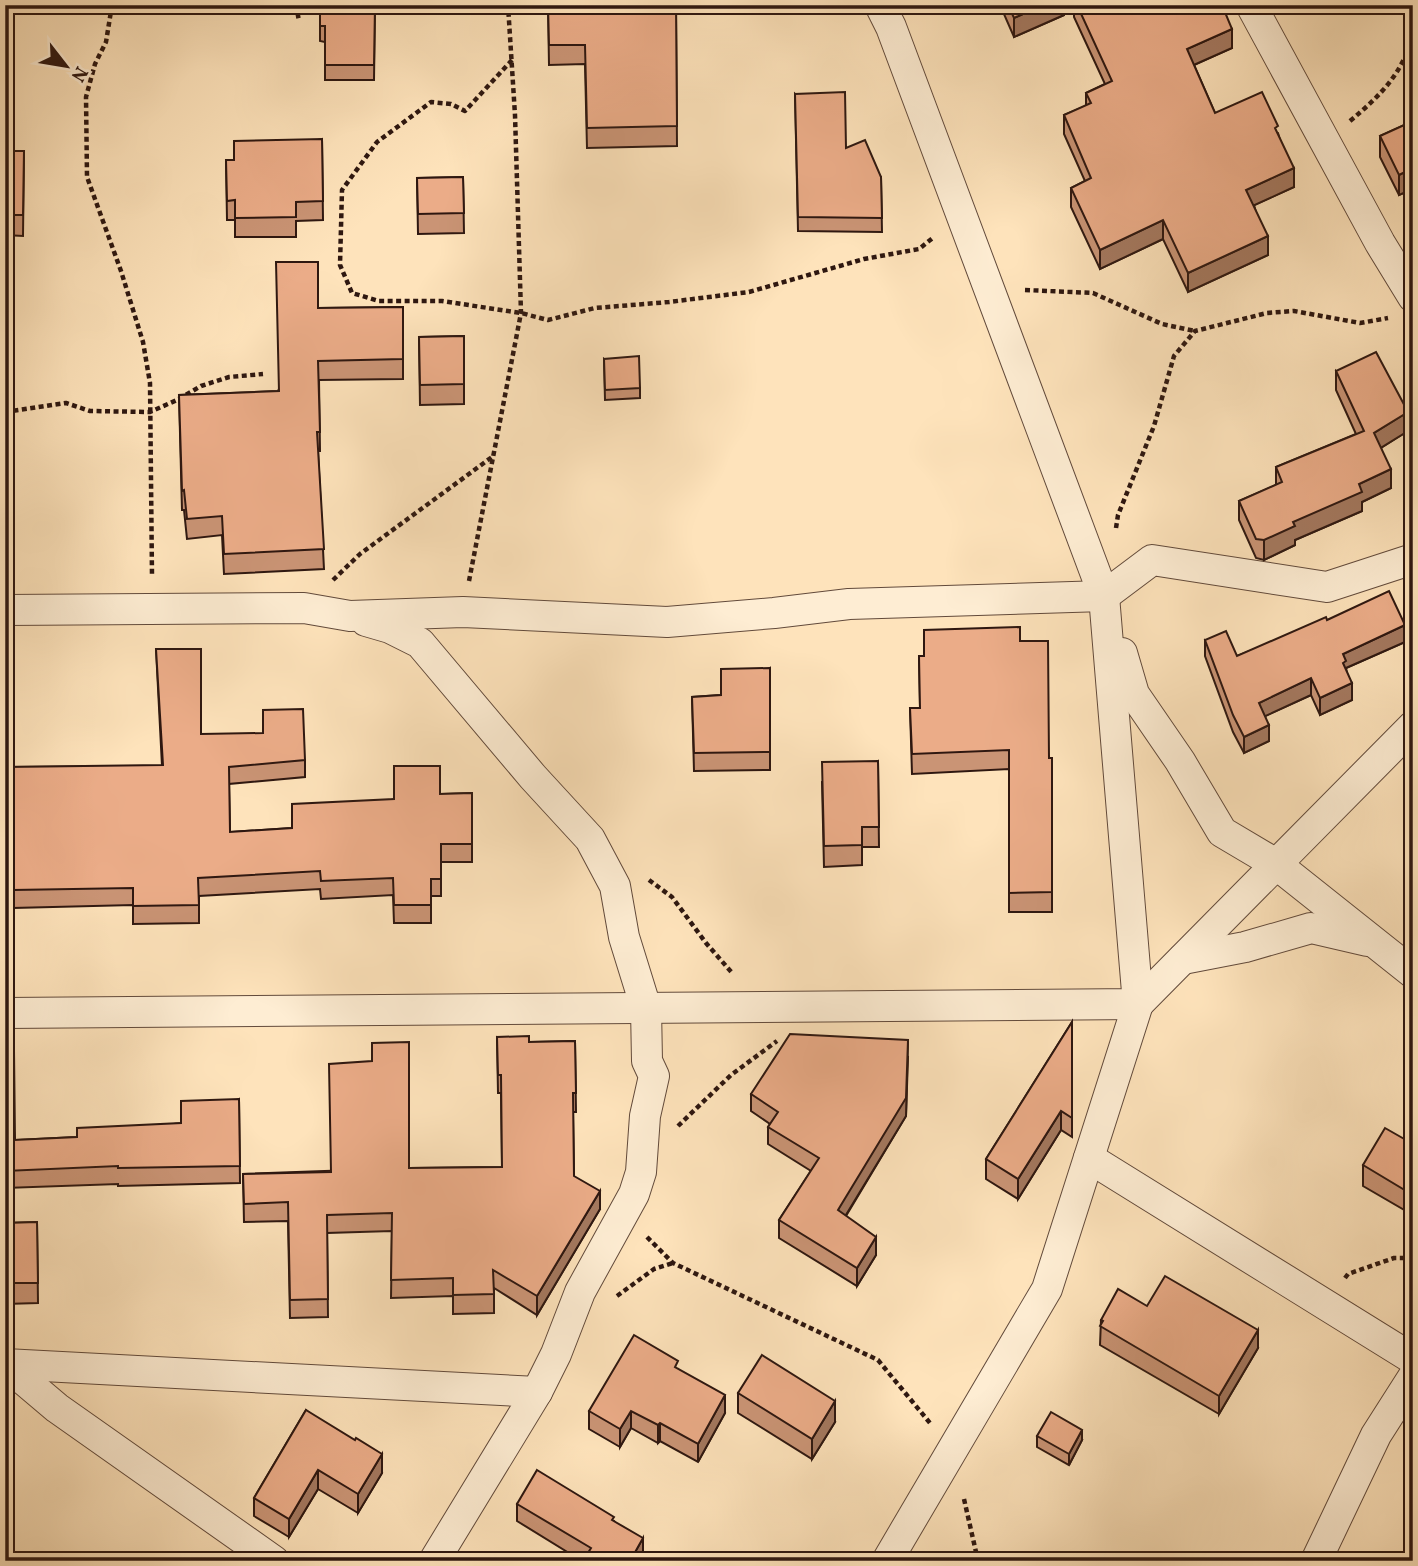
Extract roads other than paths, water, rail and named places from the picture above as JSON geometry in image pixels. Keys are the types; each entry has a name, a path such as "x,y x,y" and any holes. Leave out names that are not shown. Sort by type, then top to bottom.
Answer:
{"street":[{"path":"880,5 891,27 1104,596 1134,694 1180,761 1222,832 1276,864 1413,973"},
{"path":"1251,5 1380,243 1406,306"},
{"path":"350,615 463,612 667,622 849,604 1104,596 1152,560 1327,587 1413,559"},
{"path":"887,1561 1047,1289 1139,1004 1104,596"},
{"path":"5,610 304,608 350,615 390,628 420,643 533,777 590,839 615,886 624,937 646,1008 647,1060 654,1076 645,1116 641,1172 634,1194 580,1292 556,1354 537,1392 434,1561"},
{"path":"5,1013 1139,1004 1413,726"},
{"path":"1183,959 1245,947 1311,928 1374,943"},
{"path":"1089,1158 1413,1359"},
{"path":"274,1561 57,1408 5,1364 537,1392"},
{"path":"1316,1561 1376,1435 1413,1377"}]}
